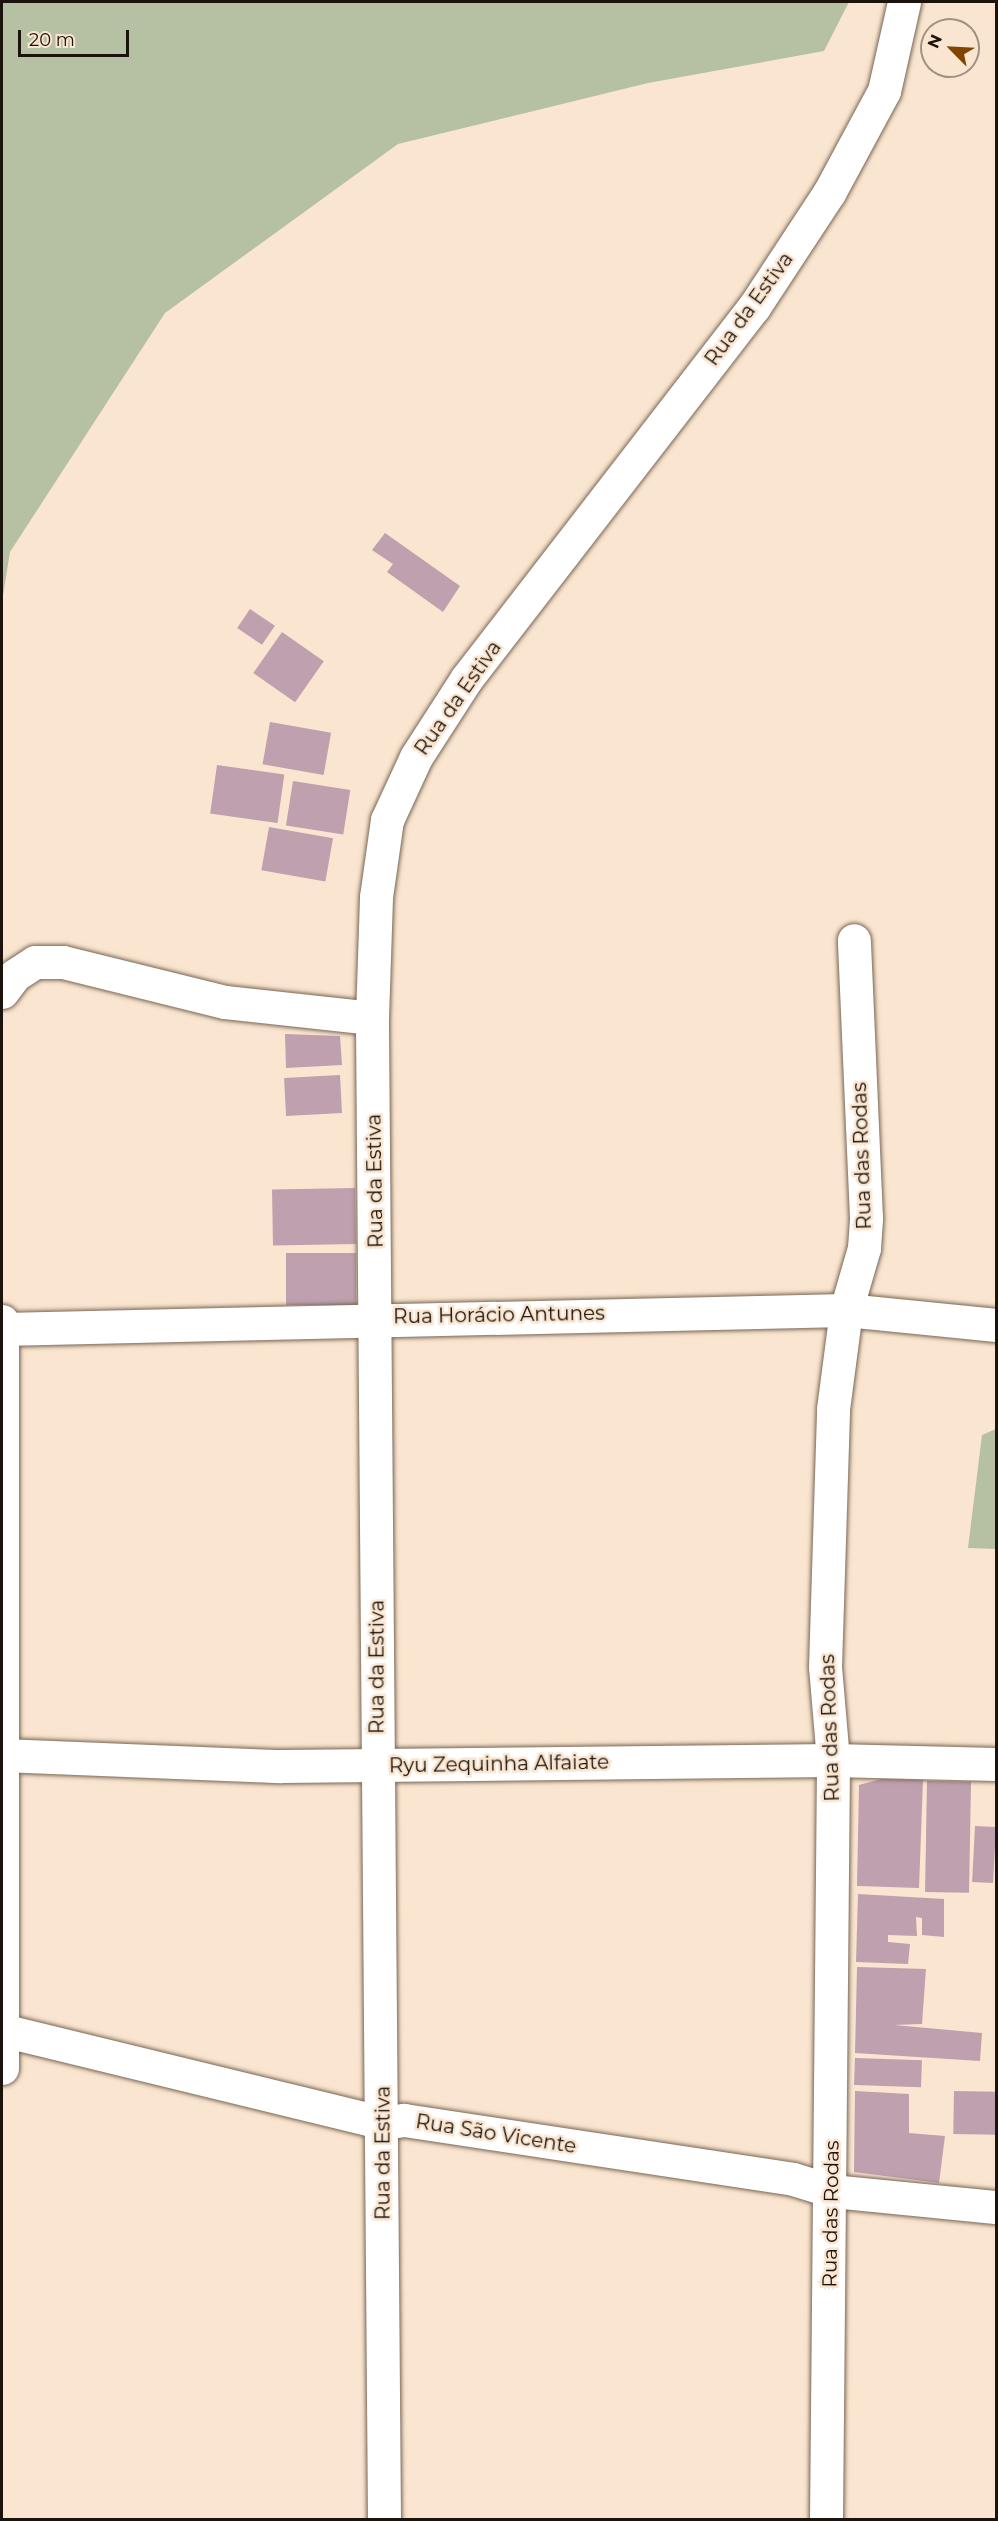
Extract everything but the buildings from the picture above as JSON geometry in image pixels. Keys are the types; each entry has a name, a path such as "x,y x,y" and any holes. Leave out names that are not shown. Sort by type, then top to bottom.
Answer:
{"street":[{"name":"Rua da Estiva","path":"384,2520 384,2123 378,1765 377,1317 372,1018 376,897 387,820 416,757 467,678 754,307 829,193 884,91 904,2"},
{"name":"Rua das Rodas","path":"826,2520 832,2191 833,1760 826,1644 833,1409 846,1310 864,1248 866,1218 854,940"},
{"path":"2,992 15,975 35,962 63,962 225,1002 372,1018"},
{"name":"Rua Horácio Antunes","path":"2,1329 377,1317 846,1310 996,1325"},
{"path":"2,1321 2,2068"},
{"name":"Ryu Zequinha Alfaiate","path":"2,1756 378,1765 833,1760 996,1764"},
{"name":"Rua São Vicente","path":"2,2030 384,2123 404,2120 793,2179 832,2191 996,2206"}],"green space":[{"path":"2,2 849,2 824,51 648,83 398,144 165,313 10,552 2,602"},
{"path":"996,1429 996,1549 968,1548 982,1435"}]}
